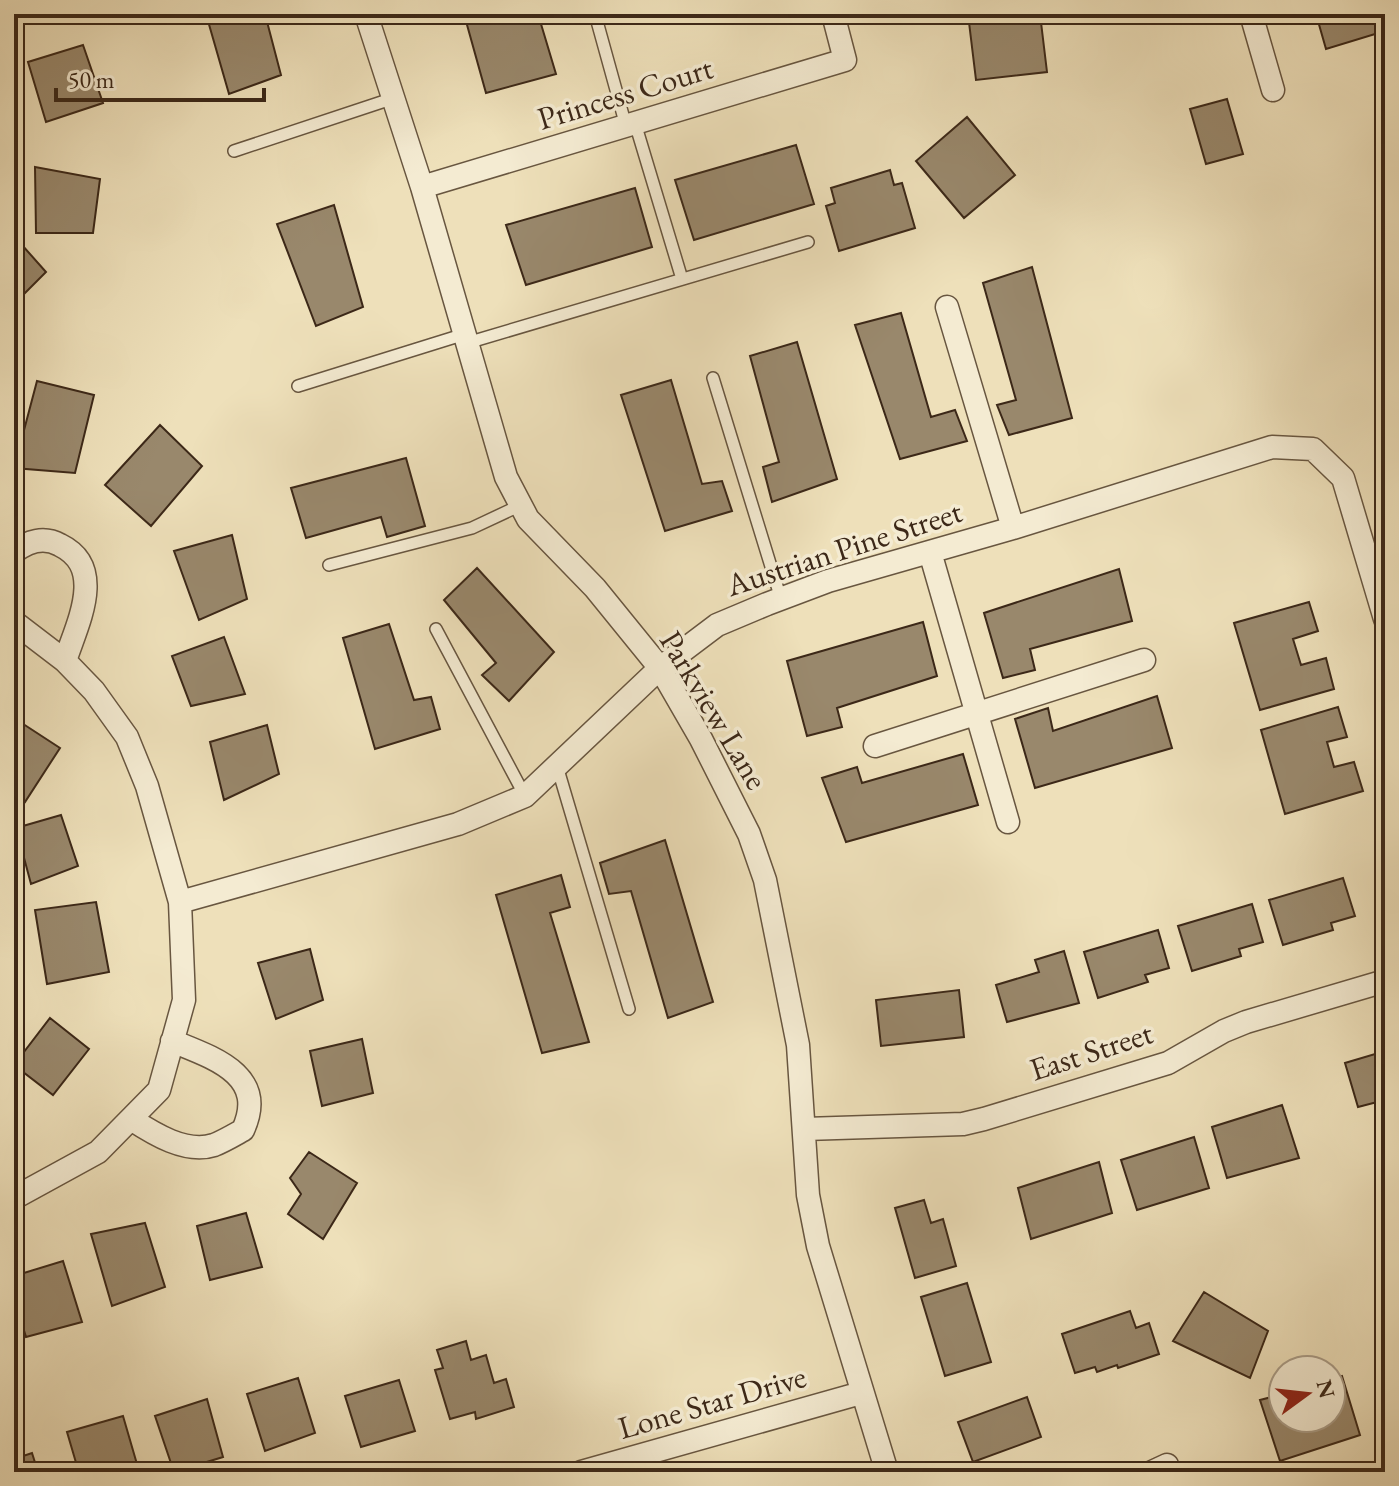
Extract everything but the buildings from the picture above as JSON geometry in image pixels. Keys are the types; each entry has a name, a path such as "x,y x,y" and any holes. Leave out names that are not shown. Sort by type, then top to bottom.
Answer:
{"street":[{"name":"Parkview Lane","path":"366,14 422,187 506,477 528,519 595,588 660,668 701,739 749,834 765,880 798,1045 808,1195 818,1246 887,1472"},
{"name":"Princess Court","path":"422,187 845,60 833,14"},
{"path":"1251,14 1273,90"},
{"path":"947,307 1013,528"},
{"name":"Austrian Pine Street","path":"180,902 458,824 525,796 660,668 717,625 828,581 1013,528 1272,447 1313,449 1343,478 1385,619"},
{"path":"14,552 30,543 48,540 67,549 84,568 87,578 85,595 65,661"},
{"path":"930,552 1008,822"},
{"path":"14,622 65,661 94,691 127,737 147,786 180,902 184,1000 159,1090 98,1152 14,1198"},
{"path":"875,746 1144,660"},
{"name":"East Street","path":"805,1129 963,1124 984,1119 1168,1063 1246,1022 1385,981"},
{"path":"131,1119 150,1131 190,1147 213,1146 243,1130 251,1113 248,1090 238,1075 217,1059 172,1041"},
{"name":"Lone Star Drive","path":"581,1472 861,1393"}],"lane":[{"path":"595,14 682,279"},
{"path":"234,151 394,98"},
{"path":"298,386 808,242"},
{"path":"713,378 781,599"},
{"path":"329,565 472,528 521,505"},
{"path":"436,629 525,796"},
{"path":"557,766 629,1009"}]}
